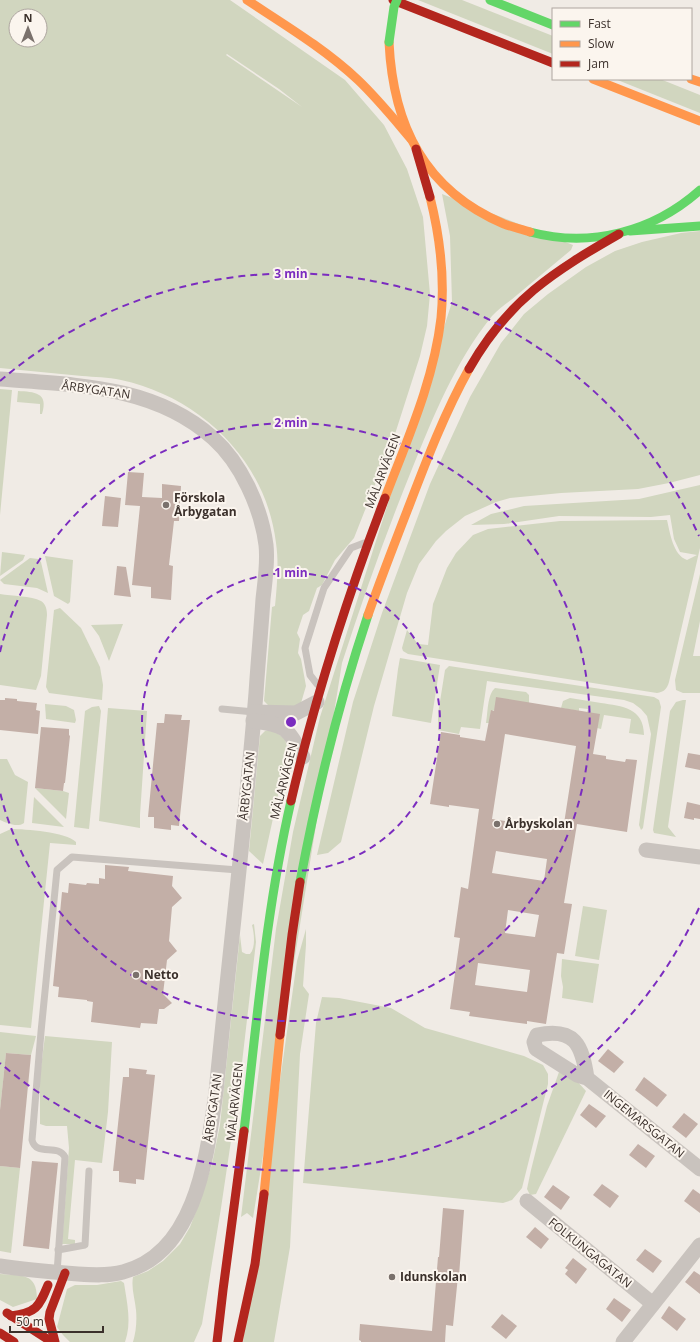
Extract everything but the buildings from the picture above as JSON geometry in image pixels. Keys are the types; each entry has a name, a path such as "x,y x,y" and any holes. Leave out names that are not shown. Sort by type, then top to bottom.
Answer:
{"main road":[{"path":"247,0 321,49 358,80 411,138"},
{"path":"393,0 552,63"},
{"path":"397,0 394,7 389,42 389,61 393,90 399,112 416,149 435,175 468,205 500,223 531,234 563,238 596,238 630,231 667,214 690,199 700,190"},
{"path":"490,0 552,25"},
{"path":"596,80 700,121"},
{"name":"MÄLARVÄGEN","path":"217,1342 220,1304 244,1137 269,918 286,823 319,696 338,632 369,540 422,402 440,325 442,302 442,253 437,225 416,149"},
{"path":"630,231 700,226"},
{"path":"238,1342 256,1256 284,999 299,886 329,747 361,634 399,528 445,416 465,375 484,344 507,315 530,291 552,274 619,234"},
{"path":"11,1316 27,1314 34,1311 40,1303 49,1283 58,1273"},
{"path":"54,1342 49,1319 58,1273"},
{"path":"210,1325 220,1304"},
{"path":"0,1309 54,1342"},
{"path":"0,1334 14,1342"}],"street":[{"name":"ÅRBYGATAN","path":"0,380 115,391 147,400 169,409 190,421 213,438 229,456 241,473 259,513 266,548 254,716 216,1092 205,1162 189,1211 180,1228 157,1256 124,1272 102,1275 58,1273 0,1266"},
{"path":"254,716 296,713 319,696"},
{"path":"254,716 280,725 290,734 303,757"},
{"path":"646,850 700,857"},
{"name":"INGEMARSGATAN","path":"587,1078 700,1169"},
{"name":"FOLKUNGAGATAN","path":"527,1201 653,1304"},
{"path":"623,1342 700,1245"}],"lane":[{"path":"319,696 310,675 305,648 324,588 352,548 369,540"},
{"path":"222,709 254,716"},
{"path":"58,1273 58,1250 65,1157 63,1153 59,1151 36,1148 32,1140 41,1024 57,870 72,857 238,870"},
{"path":"58,1250 85,1245 90,1171"}],"green space":[{"path":"0,0 230,0 345,80 384,125 407,169 423,217 430,294 427,326 420,356 395,434 354,538 335,560 322,585 317,588 309,611 303,615 297,633 300,639 298,653 301,659 306,686 301,703 298,707 270,707 264,701 272,607 275,606 278,567 277,551 270,513 259,485 243,459 224,437 202,417 177,401 150,388 121,380 0,368","holes":["227,54 279,89 302,107 226,55"]},
{"path":"418,0 462,0 552,36 552,54"},
{"path":"618,80 662,80 700,95 700,113"},
{"path":"442,194 573,245 571,250 492,316 456,370 437,409 402,493 358,614 342,663 253,1218 247,1213 241,1217 276,929 293,832 320,717 452,302 450,236"},
{"path":"700,231 700,475 638,489 561,493 510,498 496,502 465,516 446,531 436,541 419,564 407,593 374,706 341,842 328,853 317,855 353,702 382,613 430,484 470,397 501,343 524,314 548,294 586,267 615,251 642,242 681,233"},
{"path":"0,389 12,390 0,515"},
{"path":"18,391 34,393 42,397 44,407 42,414 40,414 40,404 17,402"},
{"path":"700,485 700,548 669,682 662,692 657,693 408,654 403,651 402,648 407,630 418,644 428,645 433,604 447,568 456,553 473,535 488,529 560,521 667,520 675,549 678,553 687,560 697,555 680,552 674,539 670,515 651,517 559,516 504,524 471,525 491,514 524,506 639,499"},
{"path":"2,552 25,555 23,560 0,576"},
{"path":"45,556 73,560 70,602 68,604 54,596"},
{"path":"30,558 38,559 41,562 48,593 37,588 4,584 0,580"},
{"path":"700,574 700,621 693,656 700,656 700,693 683,693 676,690 675,680"},
{"path":"0,594 37,599 43,602 46,607 47,615 41,676 36,690 0,685"},
{"path":"60,608 81,628 100,667 103,685 102,700 49,693 46,687 54,610"},
{"path":"123,624 109,661 99,636 91,625"},
{"path":"400,658 440,665 431,723 392,716"},
{"path":"449,666 654,697 659,700 661,707 643,828 641,830 639,825 651,734 647,716 641,709 633,703 624,700 487,681 480,729 461,727 459,734 438,730 438,714 445,670"},
{"path":"495,688 526,692 529,695 529,703 491,711 490,723 486,723 490,695"},
{"path":"570,698 617,705 630,710 640,719 643,726 644,735 629,733 631,719 604,715 601,729 597,728 587,712 588,709 579,708 579,711 561,708 563,701"},
{"path":"686,700 668,827 676,837 654,833 653,830 670,711 676,702"},
{"path":"45,704 66,706 74,710 76,720 75,723 46,719"},
{"path":"99,706 101,711 89,829 74,827 85,711 92,707"},
{"path":"108,708 147,711 140,828 99,821"},
{"path":"273,730 285,739 287,747 286,759 263,864 249,851 260,736 265,731"},
{"path":"0,759 7,759 15,775 28,782 24,823 18,825 0,820"},
{"path":"35,788 69,793 66,819"},
{"path":"34,797 64,827 32,823"},
{"path":"11,829 55,833 76,842 76,845 50,843 31,1028 0,1025 0,834"},
{"path":"583,906 607,910 599,960 575,956"},
{"path":"254,924 256,942 240,1080 202,1324 194,1342 133,1342 136,1330 136,1306 133,1289 133,1277 148,1271 163,1261 180,1244 190,1227 212,1164 220,1125 240,935 242,952 250,954 254,944 252,925"},
{"path":"306,929 303,986 309,994 300,1054 290,1247 274,1342 243,1342 297,961"},
{"path":"562,959 599,964 593,1003 562,998"},
{"path":"322,997 339,998 391,1008 425,1028 524,1056 543,1065 548,1074 548,1084 522,1188 512,1200 503,1203 303,1183 316,1023"},
{"path":"0,1032 36,1036 31,1055 6,1053 0,1110"},
{"path":"45,1036 112,1042 108,1112 102,1163 75,1160 68,1239 75,1240 75,1244 62,1244 69,1148 67,1126 46,1126 40,1124 40,1075"},
{"path":"559,1072 576,1080 586,1091 536,1194 530,1195 527,1189 531,1170 547,1106"},
{"path":"0,1166 20,1168 11,1253 0,1251"},
{"path":"0,1274 21,1276 31,1280 36,1290 37,1299 13,1307 0,1300"},
{"path":"121,1281 124,1283 129,1320 125,1342 70,1342 57,1327 67,1289 75,1285 97,1285"}],"traffic: fast":[{"path":"389,42 394,7 397,0"},
{"path":"490,0 552,25"},
{"path":"530,232 553,237 575,238 598,237 620,233 662,217 682,205 700,190"},
{"path":"630,231 700,226"},
{"path":"300,882 314,814 338,714 368,615"},
{"path":"244,1131 269,924 282,842 291,801"}],"traffic: slow":[{"path":"247,0 332,58 358,80 411,139"},
{"path":"389,42 397,101 406,127 418,151 434,173 453,193 476,210 504,224 530,232"},
{"path":"692,79 700,82"},
{"path":"596,80 700,121"},
{"path":"385,498 419,410 432,364 441,318 441,257 430,197"},
{"path":"368,615 430,453 444,419 469,369"},
{"path":"264,1194 280,1035"}],"traffic: jam":[{"path":"393,0 552,63"},
{"path":"416,149 430,197"},
{"path":"469,369 484,345 516,306 534,290 573,261 619,234"},
{"path":"291,801 321,686 345,610 385,498"},
{"path":"280,1035 300,882"},
{"path":"217,1342 244,1131"},
{"path":"238,1342 255,1264 264,1194"},
{"path":"55,1342 49,1319 50,1312 65,1273"},
{"path":"11,1316 26,1313 36,1308 48,1285"},
{"path":"7,1313 52,1342"},
{"path":"0,1333 14,1342"}],"place":[{"name":"Förskola Årbygatan","path":"166,505"},
{"name":"Årbyskolan","path":"497,824"},
{"name":"Netto","path":"136,975"},
{"name":"Idunskolan","path":"392,1277"}]}
